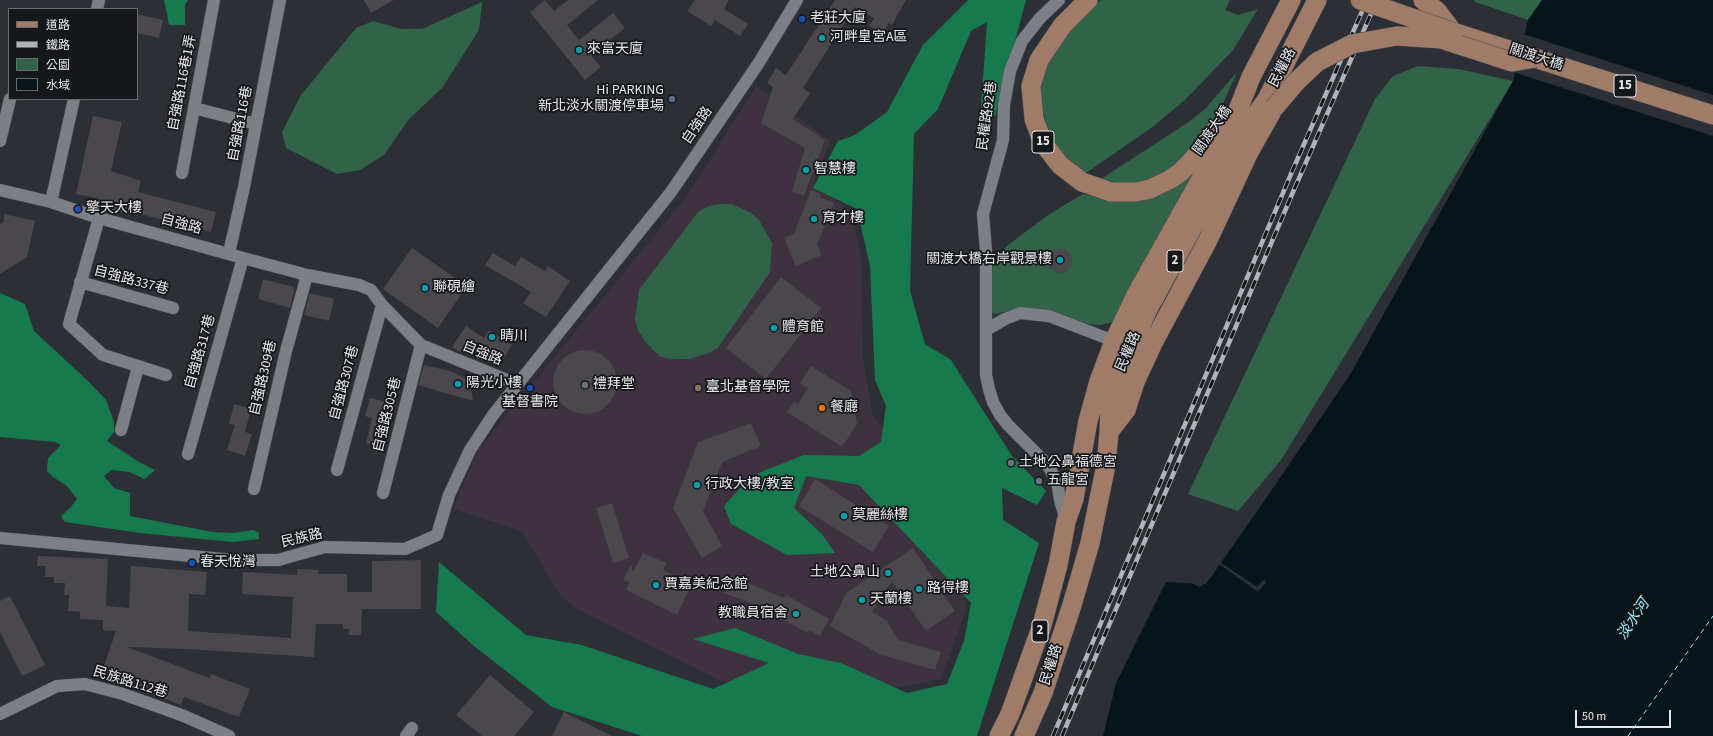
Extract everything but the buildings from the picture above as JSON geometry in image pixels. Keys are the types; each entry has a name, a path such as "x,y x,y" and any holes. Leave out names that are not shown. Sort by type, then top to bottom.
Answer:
{"main road":[{"name":"關渡大橋","path":"1088,0 1062,26 1039,60 1031,86 1034,119 1043,143 1060,165 1082,182 1111,192 1136,192 1150,189 1182,172 1207,144 1231,105 1251,77"},
{"name":"民權路","path":"999,736 1010,714 1042,625 1058,564 1066,522 1074,499 1088,421 1099,380 1114,341 1136,295 1234,120 1251,77 1291,0"},
{"name":"民權路","path":"1024,736 1043,693 1086,557 1106,465 1110,402 1120,372 1144,318 1246,129 1267,99 1318,0"},
{"name":"關渡大橋","path":"1360,0 1453,32 1713,115"},
{"path":"1424,0 1438,11 1453,32"},
{"path":"1109,432 1126,410 1135,382 1153,343 1208,240 1249,152 1274,108 1296,82 1317,62 1352,44 1397,36 1441,39 1512,62 1536,58"}],"street":[{"name":"自強路116巷1弄","path":"182,173 214,0"},
{"name":"自強路116巷","path":"229,253 244,187 280,0"},
{"name":"自強路","path":"0,190 51,202 99,218 307,275 360,285 371,290 382,305 421,345 517,384 672,192 758,64 797,0"},
{"name":"民權路92巷","path":"986,251 983,214 1003,140 1004,105 1010,72 1022,41 1040,18 1058,0"},
{"path":"0,141 10,100"},
{"path":"51,202 74,100"},
{"path":"194,108 256,124"},
{"name":"自強路337巷","path":"99,218 69,324 102,355 166,375"},
{"name":"民權路","path":"986,251 986,375 993,402 1000,415 1008,425 1047,464 1057,481 1066,522"},
{"name":"自強路317巷","path":"188,454 243,258"},
{"name":"自強路309巷","path":"254,489 286,351 307,275"},
{"name":"自強路337巷","path":"80,282 173,308"},
{"name":"自強路307巷","path":"336,470 382,305"},
{"path":"986,330 1005,319 1020,313 1049,316 1114,341"},
{"name":"自強路305巷","path":"383,493 421,345"},
{"path":"121,430 138,367"},
{"name":"民族路","path":"0,538 232,560 278,560 325,547 405,549 437,535 449,495 470,450 493,415 517,384"},
{"name":"民族路112巷","path":"0,714 57,686 84,684 123,694 184,716 229,736"}],"shaded area":[{"name":"臺北基督學院","path":"756,86 830,141 814,183 851,212 861,257 863,360 873,416 922,481 955,542 966,609 941,679 834,699 721,681 575,608 558,592 522,531 453,509 478,450 687,196"}],"green space":[{"path":"164,0 188,0 185,5 185,25 169,25"},
{"path":"968,0 1026,0 995,116 980,121 987,22 971,31 938,109 914,134 910,291 925,344 951,360 1012,456 1046,491 1037,505 1002,488 1003,520 1039,543 977,736 642,736 552,707 474,646 436,612 439,562 526,635 582,645 713,689 769,663 693,639 735,628 798,654 841,663 907,693 947,684 964,641 971,603 859,485 806,476 794,508 822,534 835,553 787,555 731,524 724,506 751,476 804,455 859,456 881,442 886,406 875,380 870,266 857,209 813,188 838,141 855,135 887,112 923,45"},
{"path":"1101,0 1230,0 1225,10 1238,15 1258,9 1233,50 1185,100 1151,128 1086,173 1076,167 1062,153 1051,136 1043,114 1040,93 1042,71 1078,17"},
{"path":"1474,0 1542,0 1528,20 1475,2"},
{"path":"482,2 479,30 442,88 409,119 384,155 360,170 337,174 286,148 282,132 301,95 356,28 373,21 401,29 422,29"},
{"path":"1418,66 1458,69 1513,81 1281,460 1238,511 1188,494 1375,99 1393,76"},
{"path":"1237,72 1221,108 1209,127 1180,164 1160,177 1140,183 1120,183 1101,179 1190,121 1205,109"},
{"path":"1200,168 1119,315 1113,322 1101,325 1088,324 1035,309 1021,308 995,314 991,312 990,268 994,260 1008,245 1048,215 1083,194 1120,202 1138,201 1155,197 1188,178"},
{"path":"731,204 741,208 751,213 759,220 772,243 770,272 718,348 709,353 689,359 661,357 644,340 638,330 635,319 639,290 698,212 709,206"},
{"path":"0,293 25,304 34,331 89,382 106,400 114,422 114,432 107,441 139,462 155,470 145,479 129,472 112,470 104,476 114,488 130,493 130,516 212,532 233,533 253,530 259,533 259,539 233,542 140,533 65,522 61,516 77,499 67,486 47,471 48,458 61,445 55,442 0,437"}],"water":[{"name":"淡水河","path":"1542,0 1713,0 1713,736 1103,736 1116,683 1166,582 1206,584 1351,373 1513,81 1528,20"}],"pier":[{"path":"1523,34 1713,95 1713,136 1513,72"},
{"path":"1220,560 1220,562 1257,587 1263,580 1266,582 1258,592 1219,564 1212,576 1200,587 1186,581 1205,582"}],"ferry route":[{"path":"1628,736 1713,616"}],"railway":[{"path":"1053,736 1291,174 1367,0"},
{"path":"1062,736 1293,192 1377,0"}],"place":[{"name":"老莊大廈","path":"802,19"},
{"name":"河畔皇宮A區","path":"822,38"},
{"name":"來富天廈","path":"579,50"},
{"name":"Hi PARKING 新北淡水關渡停車場","path":"672,99"},
{"name":"智慧樓","path":"806,170"},
{"name":"擎天大樓","path":"78,209"},
{"name":"育才樓","path":"814,219"},
{"name":"關渡大橋右岸觀景樓","path":"1060,260"},
{"name":"聯硯繪","path":"425,288"},
{"name":"體育館","path":"774,328"},
{"name":"睛川","path":"492,337"},
{"name":"陽光小樓","path":"458,384"},
{"name":"禮拜堂","path":"585,385"},
{"name":"基督書院","path":"530,388"},
{"name":"臺北基督學院","path":"698,388"},
{"name":"餐廳","path":"822,408"},
{"name":"土地公鼻福德宮","path":"1011,463"},
{"name":"五龍宮","path":"1039,481"},
{"name":"行政大樓/教室","path":"697,485"},
{"name":"莫麗絲樓","path":"844,516"},
{"name":"春天悅灣","path":"192,563"},
{"name":"土地公鼻山","path":"888,573"},
{"name":"賈嘉美紀念館","path":"656,585"},
{"name":"路得樓","path":"919,589"},
{"name":"天蘭樓","path":"862,600"},
{"name":"教職員宿舍","path":"796,614"}]}
